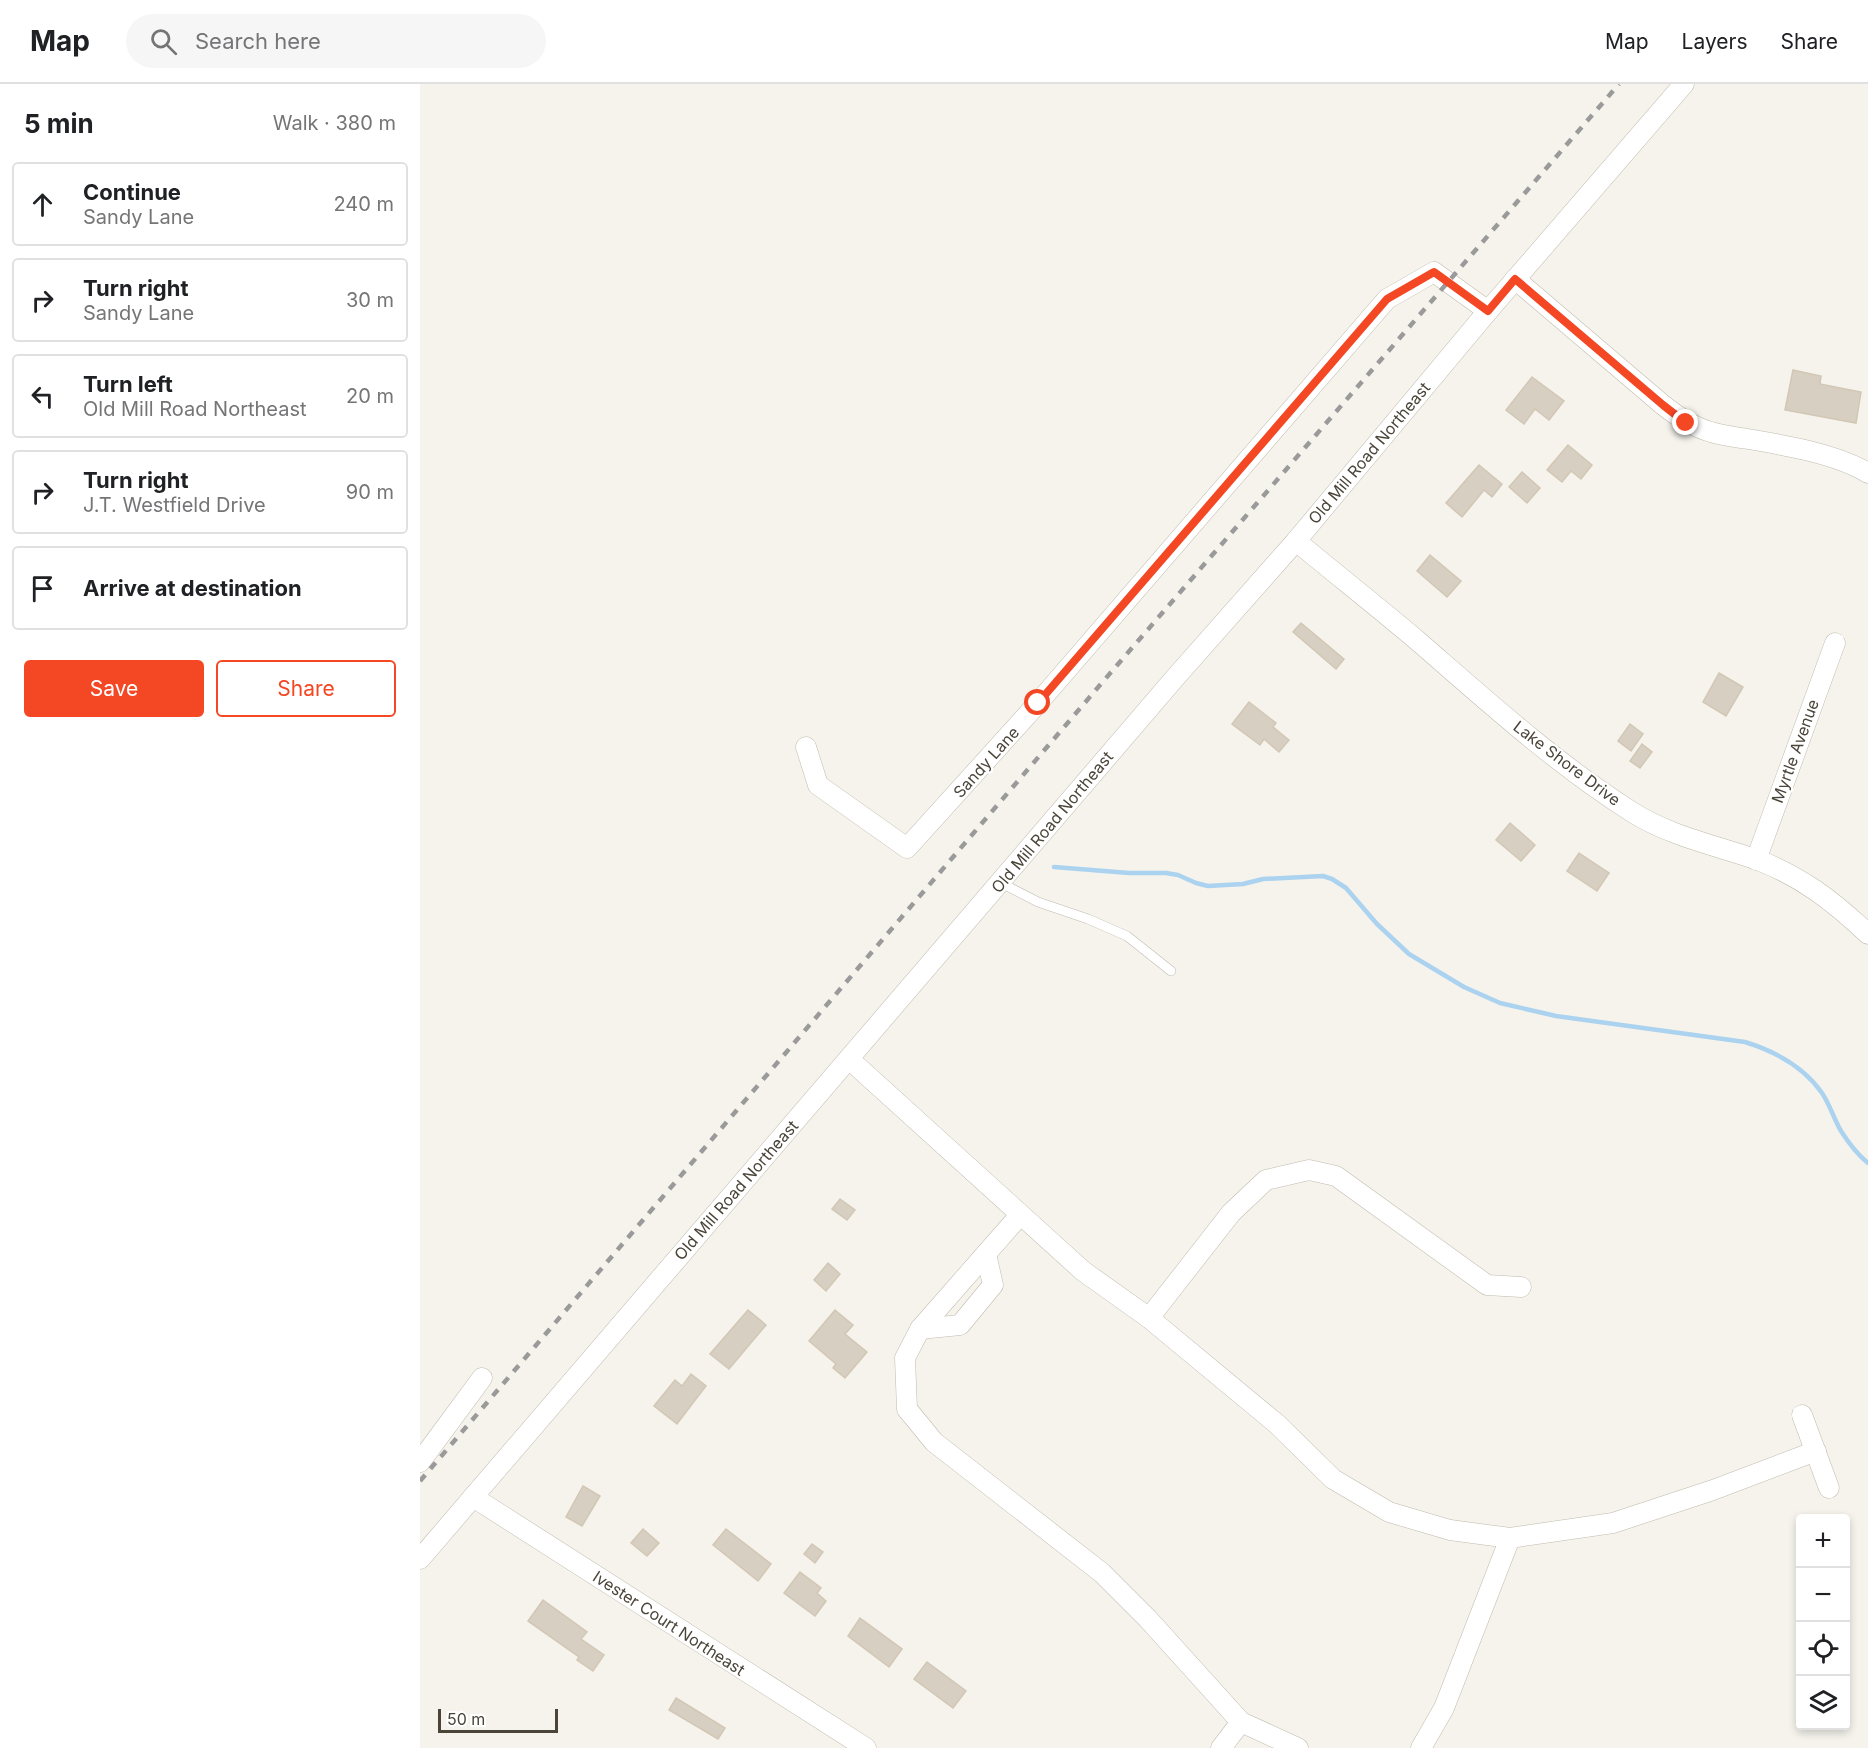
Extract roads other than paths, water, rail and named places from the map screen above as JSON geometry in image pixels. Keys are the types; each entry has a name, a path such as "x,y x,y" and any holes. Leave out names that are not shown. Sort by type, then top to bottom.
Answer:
{"street":[{"name":"Old Mill Road Northeast","path":"420,1559 1167,687 1296,541 1515,279 1684,84"},
{"name":"Sandy Lane","path":"806,747 818,785 908,848 1046,694 1387,299 1434,272 1488,311"},
{"path":"1515,279 1686,423 1711,432 1773,443 1832,458 1859,467 1868,473"},
{"name":"Lake Shore Drive","path":"1296,541 1416,640 1537,745 1593,786 1635,814 1687,839 1756,860 1798,878 1834,902 1868,934"},
{"name":"Myrtle Avenue","path":"1756,860 1835,643"},
{"path":"849,1059 1083,1271 1149,1318 1277,1424 1333,1479 1389,1512 1450,1530 1510,1538 1613,1523 1713,1490 1816,1451"},
{"path":"1149,1318 1231,1213 1266,1180 1309,1170 1336,1176 1487,1286 1521,1287"},
{"path":"1020,1215 920,1329 905,1358 907,1409 934,1443 1102,1573 1148,1619 1241,1722 1298,1748"},
{"path":"920,1329 960,1325 993,1285 986,1254"},
{"path":"420,1462 482,1378"},
{"path":"1802,1415 1829,1488"},
{"name":"Ivester Court Northeast","path":"472,1497 866,1748"},
{"path":"1421,1748 1443,1708 1510,1538"},
{"path":"1221,1748 1241,1722"}],"lane":[{"path":"1000,883 1038,902 1088,919 1127,936 1171,971"}],"waterway":[{"path":"1054,867 1129,873 1166,873 1208,886 1243,884 1263,879 1323,876 1332,879 1346,888 1377,924 1409,954 1464,987 1500,1003 1556,1016 1745,1042 1777,1055 1788,1061 1815,1084 1844,1135 1868,1163"}],"railway":[{"path":"420,1481 1100,685 1619,84"}]}
